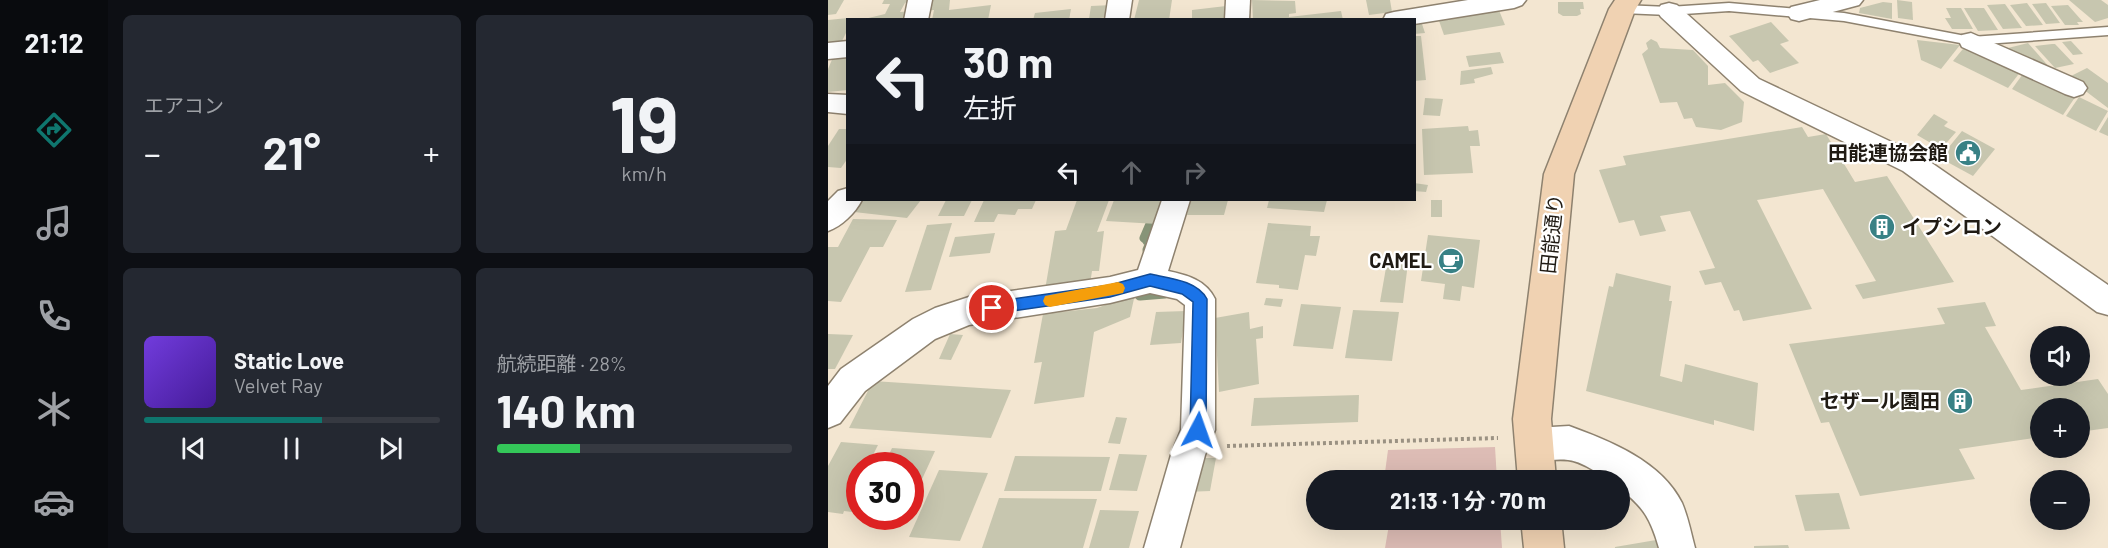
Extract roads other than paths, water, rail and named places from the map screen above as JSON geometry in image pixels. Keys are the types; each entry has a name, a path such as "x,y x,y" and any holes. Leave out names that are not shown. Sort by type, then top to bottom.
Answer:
{"street":[{"path":"916,18 920,0"},
{"path":"1117,18 1120,0"},
{"path":"1237,18 1238,0"},
{"path":"1406,18 1514,0"},
{"path":"1799,13 1851,0"},
{"name":"田能通り","path":"1533,470 1521,442 1532,419 1559,174 1623,3"},
{"path":"1669,11 1750,85 1912,164 2108,302"},
{"path":"1971,41 2074,88"},
{"path":"828,51 846,49"},
{"path":"828,103 846,105"},
{"path":"828,219 846,201"},
{"path":"1150,280 1176,201"},
{"path":"828,412 841,380 946,318 969,311 1110,291 1150,280 1185,288 1200,299 1198,430 1188,455 1162,548"},
{"path":"1521,442 1569,443 1604,456 1648,488 1668,514 1677,548"},
{"path":"1542,530 1544,548"}],"lane":[{"path":"1623,3 1669,11 1729,7 1844,17 1971,41 2108,31"}],"waterway":[{"path":"1150,224 1144,238 1151,243"},
{"path":"1148,250 1151,243"},
{"path":"1140,282 1140,295 1165,293"}],"place":[{"name":"田能連協会館","path":"1968,153"},
{"name":"イプシロン","path":"1882,227"},
{"name":"CAMEL","path":"1451,261"},
{"name":"セザール園田","path":"1960,401"}]}
